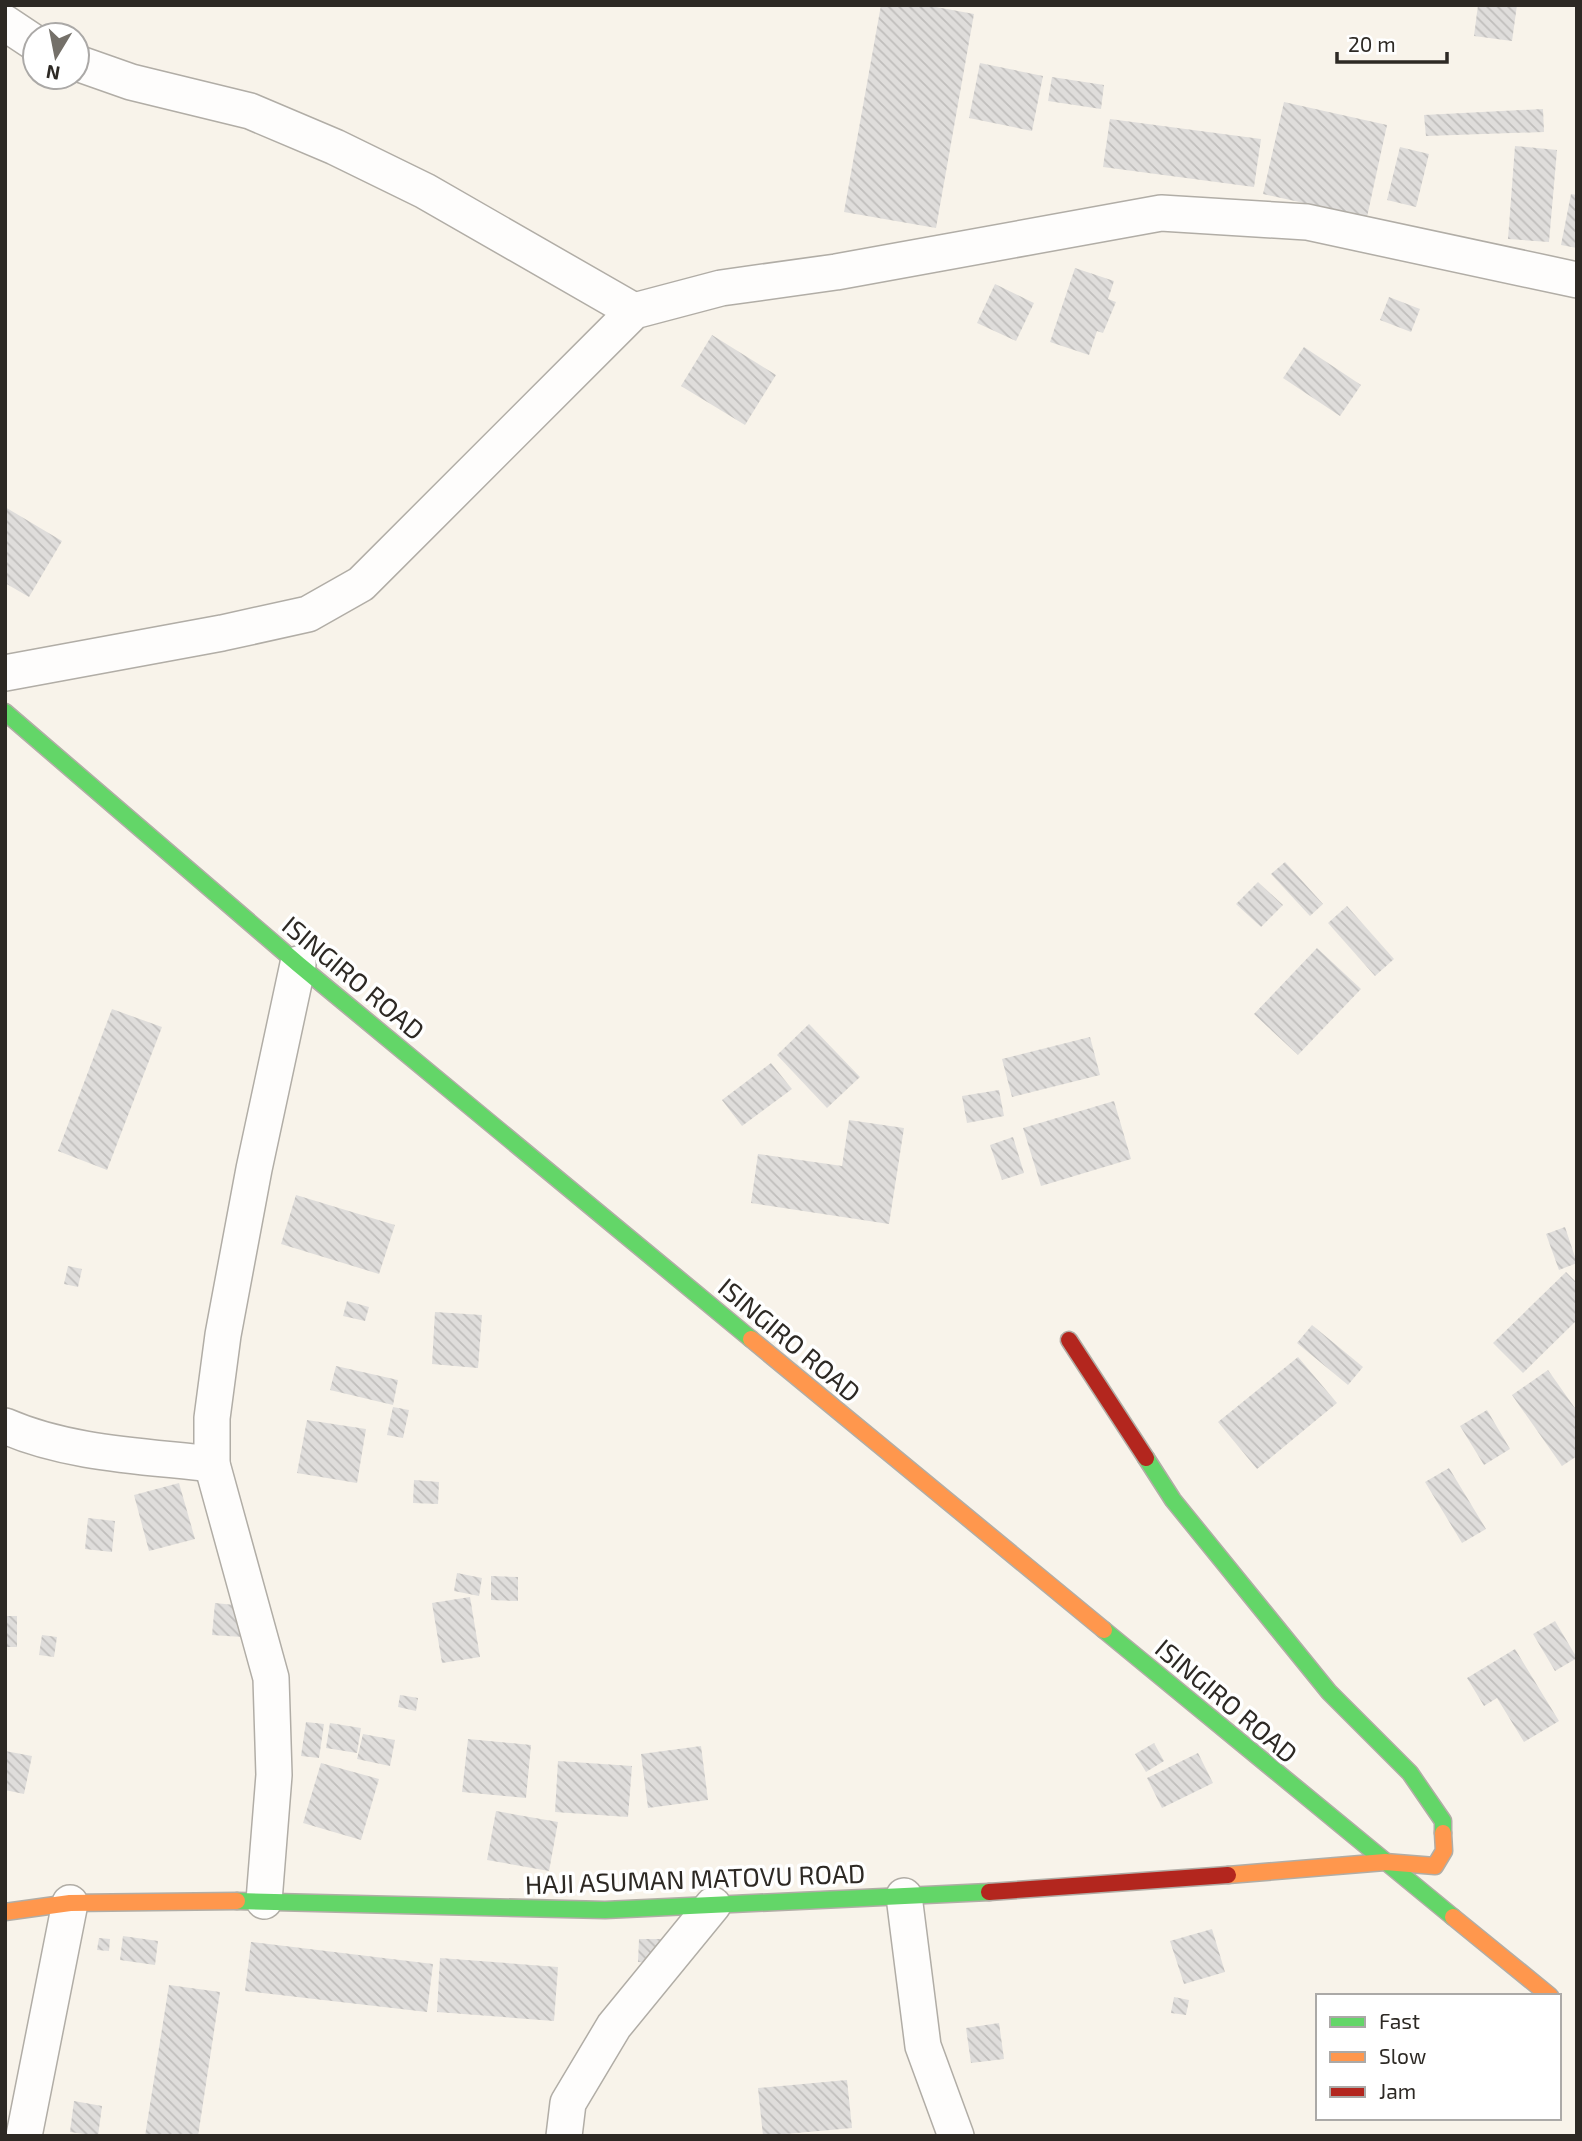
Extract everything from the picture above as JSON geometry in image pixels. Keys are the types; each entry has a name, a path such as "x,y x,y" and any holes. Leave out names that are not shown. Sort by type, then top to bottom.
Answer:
{"street":[{"path":"5,23 21,34"},
{"path":"91,69 131,82 250,111 335,147 425,191 634,311"},
{"path":"5,673 222,633 308,614 361,583 634,311 721,288 836,272 1161,214 1307,222 1577,280"},
{"name":"ISINGIRO ROAD","path":"5,712 299,964 1548,1994"},
{"path":"264,1901 274,1774 271,1678 212,1464 212,1418 223,1335 254,1169 299,964"},
{"name":"HAJI ASUMAN MATOVU ROAD","path":"5,1912 70,1903 264,1901 605,1910 1046,1889 1385,1862 1435,1866 1444,1851 1443,1821 1410,1773 1329,1692 1173,1500 1069,1340"},
{"path":"5,1426 21,1433 86,1449 212,1464"},
{"path":"904,1896 923,2046 956,2136"},
{"path":"24,2136 70,1903"},
{"path":"564,2136 568,2103 614,2026 713,1905"}],"building":[{"path":"881,5 925,5 974,14 936,228 844,212"},
{"path":"1478,5 1517,5 1512,41 1474,36"},
{"path":"980,63 1043,76 1032,131 969,118"},
{"path":"1052,77 1104,85 1101,109 1048,101"},
{"path":"1284,102 1387,125 1367,217 1263,194"},
{"path":"1543,109 1544,132 1426,136 1424,115"},
{"path":"1110,119 1261,139 1254,187 1103,167"},
{"path":"1515,146 1557,150 1549,242 1508,239"},
{"path":"1400,147 1429,154 1416,207 1387,200"},
{"path":"1571,194 1577,195 1577,248 1561,245"},
{"path":"1075,268 1114,281 1108,299 1116,302 1103,333 1097,331 1089,355 1050,342"},
{"path":"995,284 1034,303 1016,341 977,323"},
{"path":"1389,297 1420,309 1411,332 1380,320"},
{"path":"712,335 776,375 745,425 681,386"},
{"path":"1304,347 1361,385 1340,416 1283,378"},
{"path":"5,507 62,541 29,597 5,583"},
{"path":"1285,862 1323,904 1310,916 1271,874"},
{"path":"1258,882 1283,905 1261,927 1236,904"},
{"path":"1347,906 1394,959 1375,976 1328,923"},
{"path":"1317,948 1361,989 1298,1055 1254,1014"},
{"path":"112,1009 162,1027 107,1170 58,1151"},
{"path":"809,1024 860,1077 827,1108 777,1055"},
{"path":"1090,1037 1100,1075 1012,1097 1002,1059"},
{"path":"771,1063 792,1089 742,1126 722,1100"},
{"path":"999,1090 1004,1116 967,1123 962,1096"},
{"path":"1114,1101 1131,1159 1041,1186 1023,1128"},
{"path":"849,1120 904,1128 889,1224 751,1203 758,1154 842,1166"},
{"path":"1013,1137 1024,1173 1002,1180 990,1145"},
{"path":"296,1195 395,1225 379,1274 281,1244"},
{"path":"1565,1227 1577,1263 1559,1270 1546,1234"},
{"path":"68,1266 82,1269 78,1287 64,1284"},
{"path":"1566,1272 1577,1283 1577,1320 1523,1373 1493,1343"},
{"path":"347,1301 369,1307 365,1321 343,1316"},
{"path":"435,1312 482,1315 478,1368 432,1364"},
{"path":"1312,1325 1363,1367 1348,1385 1297,1343"},
{"path":"1298,1357 1337,1403 1257,1469 1218,1422"},
{"path":"336,1366 398,1380 393,1405 330,1390"},
{"path":"1548,1370 1577,1411 1577,1456 1562,1466 1512,1395"},
{"path":"393,1407 409,1410 403,1438 387,1435"},
{"path":"1487,1410 1510,1449 1484,1465 1460,1426"},
{"path":"307,1420 366,1429 357,1483 297,1473"},
{"path":"1449,1468 1486,1529 1462,1543 1425,1482"},
{"path":"414,1480 439,1482 438,1504 413,1503"},
{"path":"179,1483 195,1539 149,1551 134,1495"},
{"path":"88,1518 115,1521 112,1552 85,1549"},
{"path":"457,1573 482,1578 479,1596 454,1591"},
{"path":"491,1576 518,1577 518,1601 491,1600"},
{"path":"470,1597 480,1657 442,1663 432,1603"},
{"path":"215,1603 244,1606 242,1637 212,1635"},
{"path":"5,1616 17,1616 17,1647 5,1647"},
{"path":"1555,1621 1577,1658 1555,1671 1533,1634"},
{"path":"42,1635 57,1637 54,1657 39,1655"},
{"path":"1515,1649 1559,1721 1524,1742 1497,1698 1484,1706 1467,1678"},
{"path":"400,1695 418,1698 416,1711 398,1707"},
{"path":"306,1722 324,1724 319,1758 301,1756"},
{"path":"330,1723 361,1728 357,1753 326,1748"},
{"path":"363,1734 395,1740 390,1766 357,1759"},
{"path":"468,1739 531,1745 526,1798 462,1792"},
{"path":"1154,1743 1164,1761 1146,1772 1135,1754"},
{"path":"701,1746 708,1800 648,1808 641,1754"},
{"path":"5,1751 32,1756 24,1794 5,1790"},
{"path":"1198,1753 1213,1783 1162,1808 1147,1778"},
{"path":"558,1761 632,1766 628,1817 555,1812"},
{"path":"321,1763 379,1779 361,1840 303,1823"},
{"path":"496,1811 558,1822 549,1871 487,1860"},
{"path":"1212,1929 1225,1972 1184,1984 1170,1941"},
{"path":"123,1936 158,1941 155,1965 120,1960"},
{"path":"99,1938 110,1939 109,1951 97,1950"},
{"path":"639,1939 662,1939 660,1963 638,1962"},
{"path":"251,1942 433,1964 427,2012 245,1991"},
{"path":"440,1958 558,1967 554,2021 437,2012"},
{"path":"169,1985 220,1992 198,2136 145,2136"},
{"path":"1174,1997 1189,2000 1186,2015 1171,2013"},
{"path":"999,2023 1004,2059 971,2063 966,2028"},
{"path":"847,2080 852,2128 763,2136 758,2088"},
{"path":"74,2101 102,2106 98,2136 70,2132"}],"traffic: fast":[{"path":"5,712 298,964 751,1339"},
{"path":"1146,1458 1173,1500 1329,1692 1410,1773 1443,1821 1443,1833"},
{"path":"1104,1630 1453,1917"},
{"path":"237,1901 605,1910 989,1892"}],"traffic: slow":[{"path":"751,1339 1104,1630"},
{"path":"1228,1875 1385,1862 1435,1866 1444,1851 1443,1833"},
{"path":"5,1912 70,1903 237,1901"},
{"path":"1453,1917 1548,1994"}],"traffic: jam":[{"path":"1069,1340 1146,1458"},
{"path":"989,1892 1228,1875"}]}
